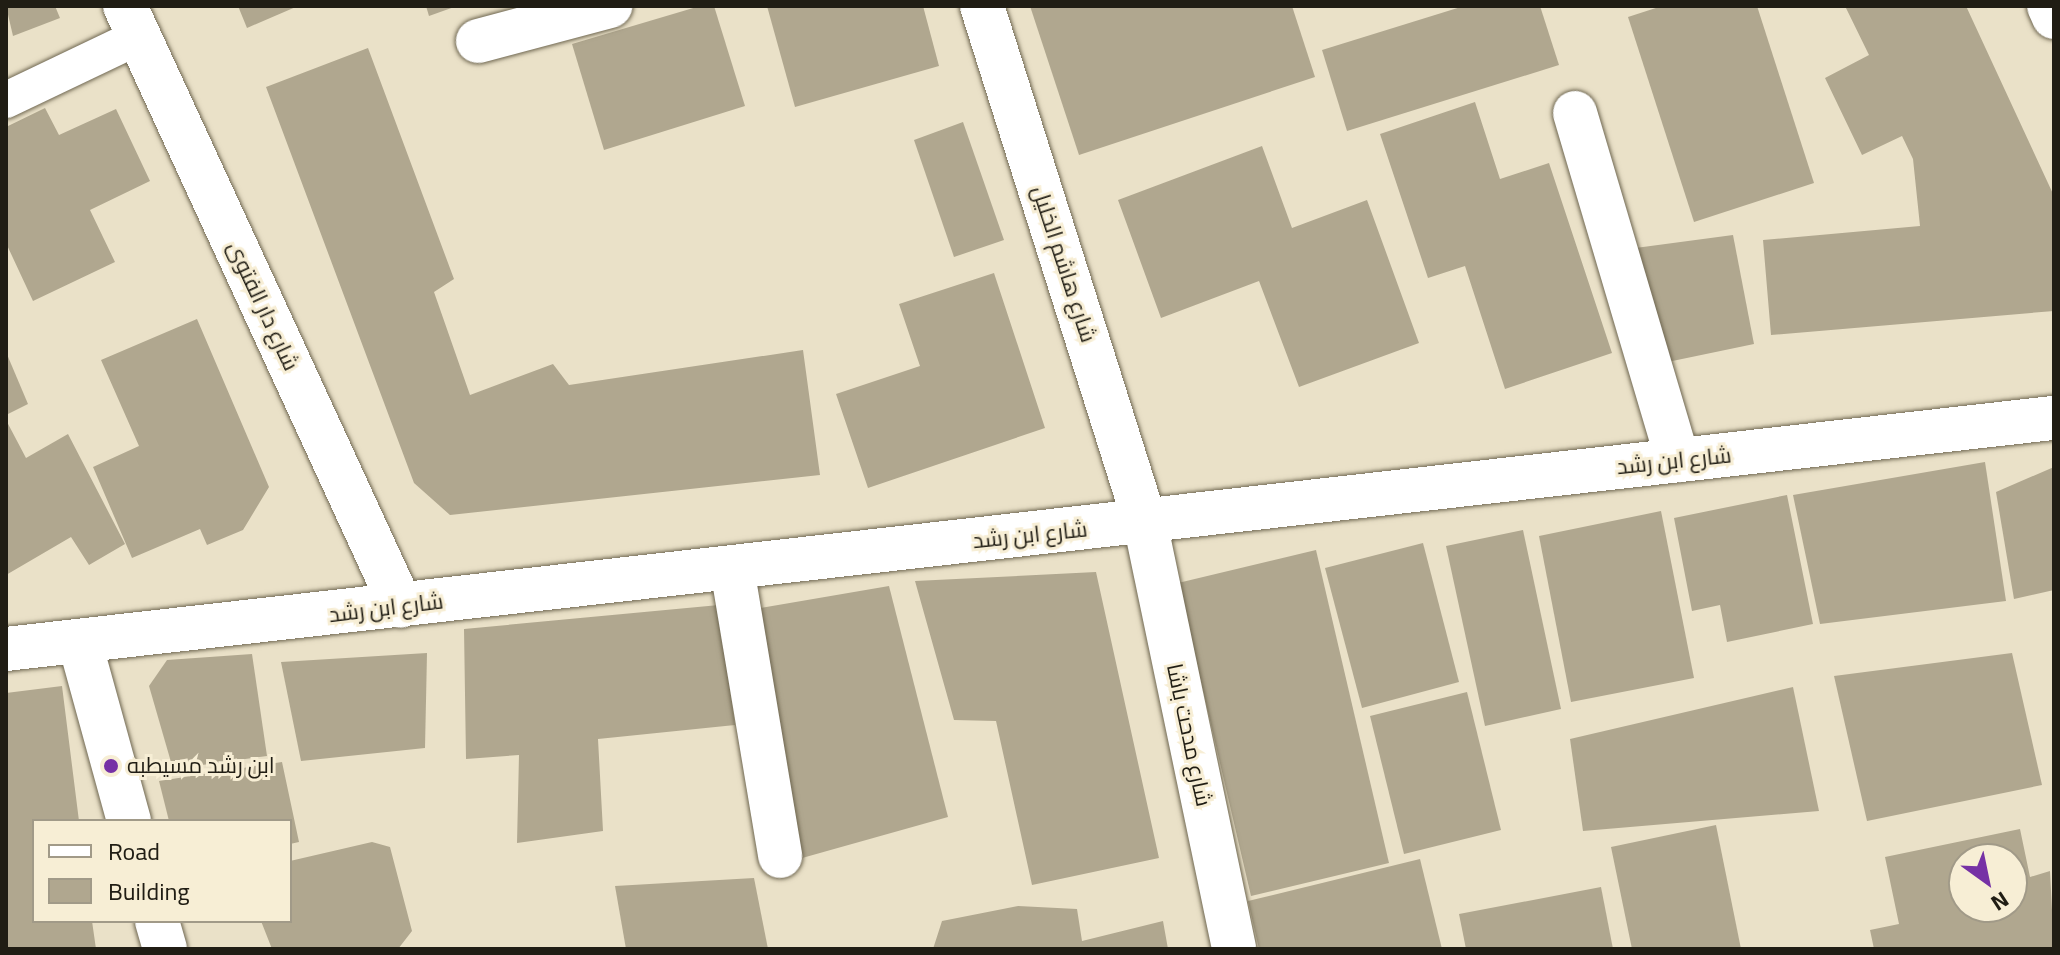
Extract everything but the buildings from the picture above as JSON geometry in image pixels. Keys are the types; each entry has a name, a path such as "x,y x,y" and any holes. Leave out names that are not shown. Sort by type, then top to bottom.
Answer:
{"street":[{"path":"478,41 610,6"},
{"name":"شارع هاشم الخليل","path":"982,6 1145,522"},
{"path":"2049,6 2054,17"},
{"name":"شارع دار الفتوى","path":"132,21 401,606"},
{"path":"1575,113 1678,460"},
{"name":"شارع ابن رشد","path":"6,649 2054,418"},
{"name":"شارع مدحت باشا","path":"1145,522 1234,949"},
{"path":"732,568 780,856"},
{"path":"80,643 128,819"},
{"path":"158,923 165,949"}],"lane":[{"path":"6,100 132,21"}],"place":[{"name":"ابن رشد مسيطبه","path":"111,766"}]}
